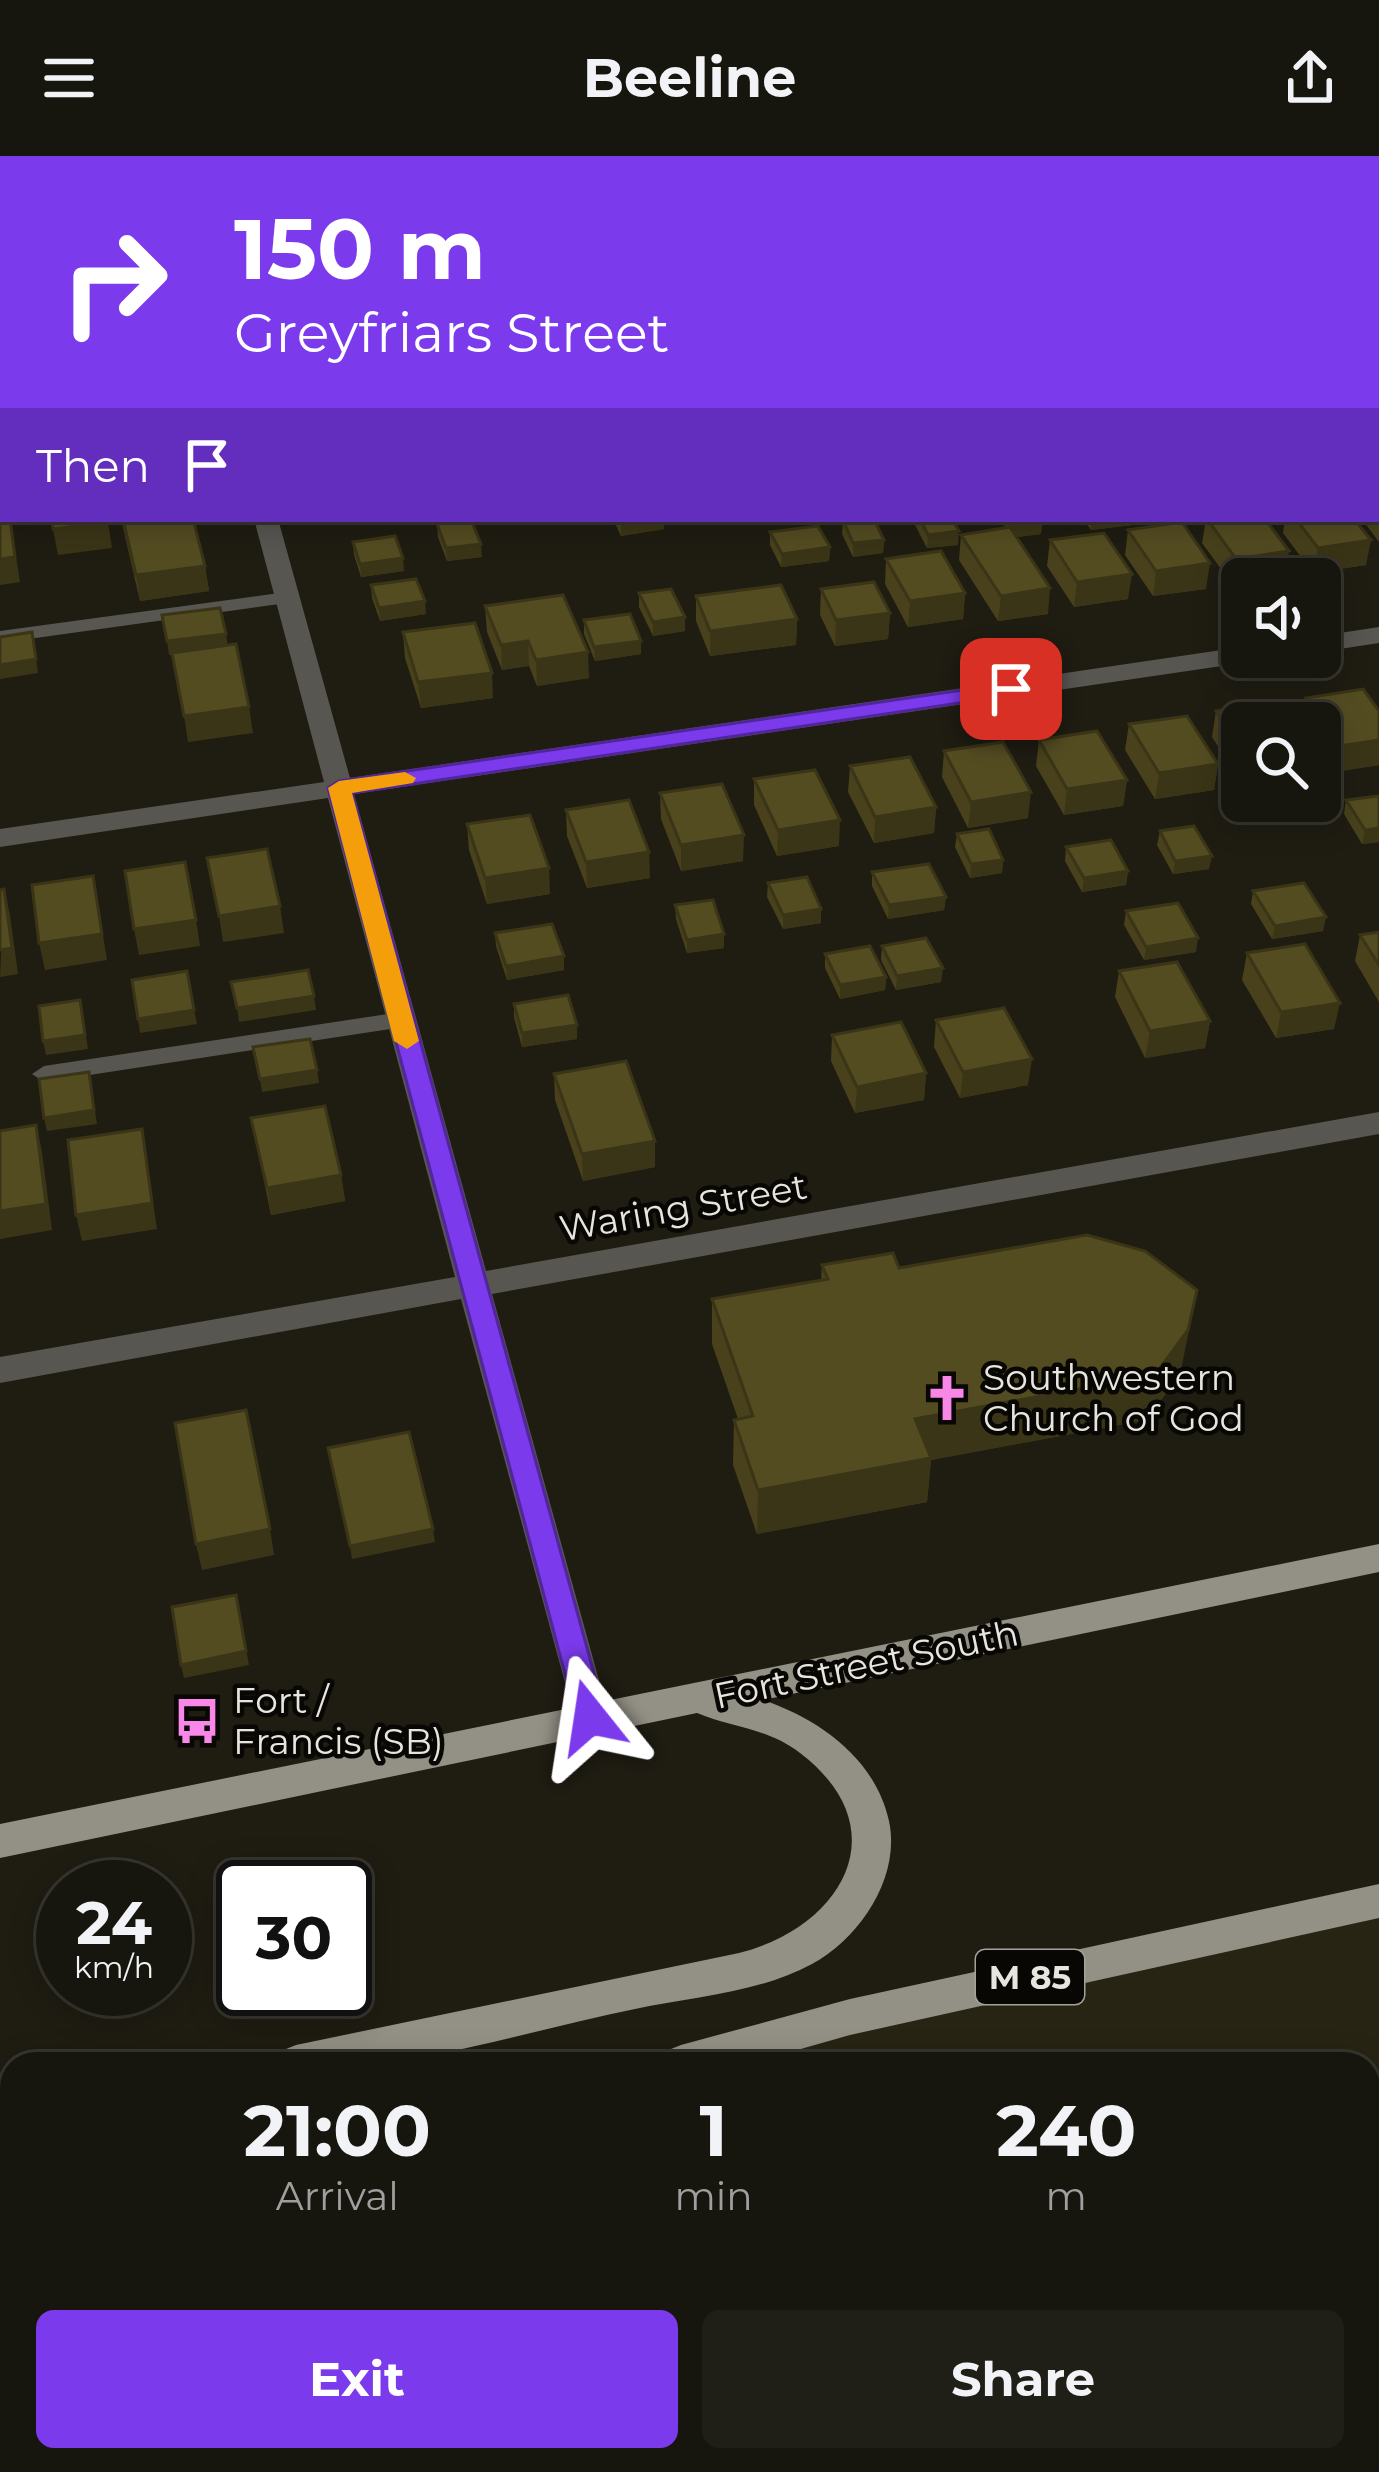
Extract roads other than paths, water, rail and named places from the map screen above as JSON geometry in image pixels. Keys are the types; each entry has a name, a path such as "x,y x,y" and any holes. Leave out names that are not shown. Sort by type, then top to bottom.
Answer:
{"main road":[{"name":"Fort Street South","path":"0,1840 1379,1558"},
{"path":"352,2052 707,1976 795,1953 828,1930 853,1902 871,1870 872,1835 863,1799 832,1754 797,1726 752,1709 692,1700"},
{"name":"M 85","path":"726,2052 850,2017 1379,1901"}],"street":[{"path":"267,522 590,1717"},
{"path":"1341,641 1379,635"},
{"path":"0,838 1221,658"},
{"name":"Waring Street","path":"0,1370 1379,1123"}],"lane":[{"path":"0,637 287,598"},
{"path":"44,1074 401,1021"}],"place":[{"name":"Southwestern Church of God","path":"947,1398"},
{"name":"Fort / Francis (SB)","path":"197,1721"}]}
